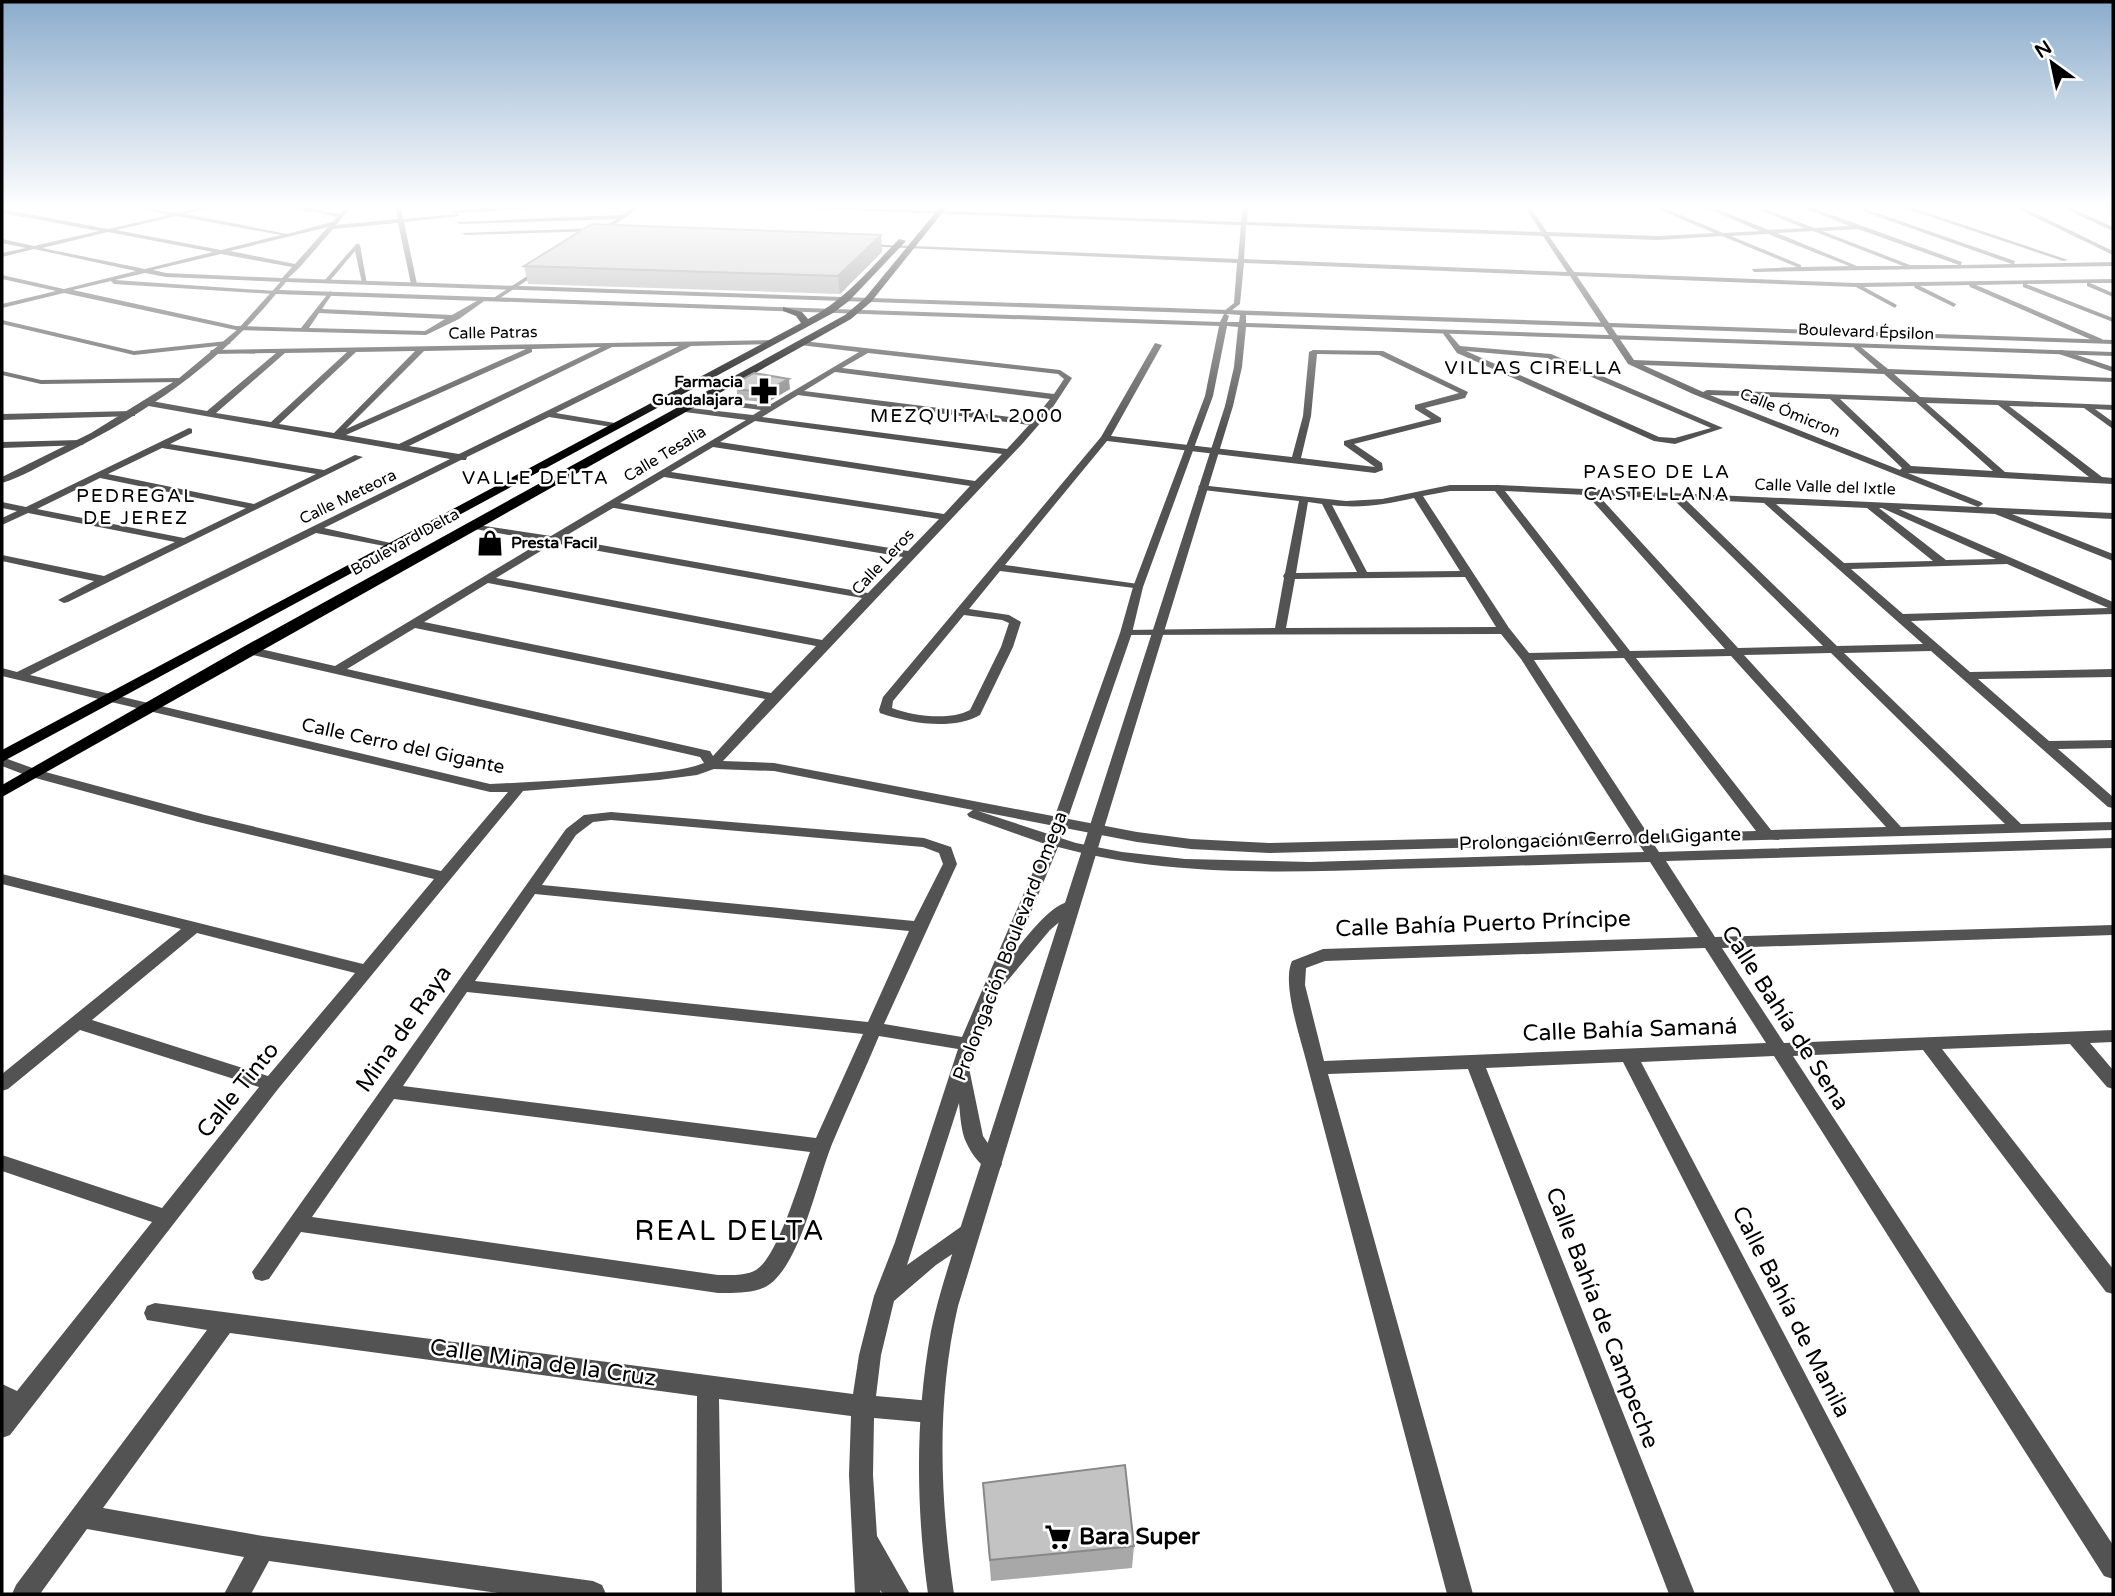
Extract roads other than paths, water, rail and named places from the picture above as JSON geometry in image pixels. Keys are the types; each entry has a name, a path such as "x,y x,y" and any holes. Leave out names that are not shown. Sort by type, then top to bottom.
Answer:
{"main road":[{"name":"Boulevard Delta","path":"2,759 110,697 830,311 863,281"},
{"name":"Boulevard Delta","path":"2,792 248,650 803,343 854,312 883,281"},
{"path":"786,309 799,314 806,323"},
{"path":"685,409 674,403 718,371"}],"street":[{"path":"18,281 222,327 242,328 426,333 484,299"},
{"path":"2,306 104,281"},
{"name":"Boulevard Épsilon","path":"110,281 274,292 854,312 1222,323 1241,313 2113,342"},
{"path":"151,281 152,286"},
{"path":"5,477 80,443 132,414 227,343 283,281"},
{"name":"Boulevard Épsilon","path":"315,281 1227,312 1446,332 2113,354"},
{"path":"495,299 522,281"},
{"name":"Prolongación Boulevard Omega","path":"941,1594 929,1477 931,1412 942,1329 969,1232 1234,384 1241,313 1241,281"},
{"path":"1579,281 1631,362 2113,380"},
{"path":"1799,281 1855,285 2098,281"},
{"path":"2011,281 2113,320"},
{"path":"2082,282 2113,295"},
{"path":"1966,284 2099,341"},
{"path":"1855,285 1895,306"},
{"path":"1912,285 1954,305"},
{"path":"304,329 330,293"},
{"path":"318,311 456,317"},
{"name":"Prolongación Boulevard Omega","path":"869,1594 864,1536 863,1405 870,1355 885,1296 905,1242 968,1044 1053,841 1126,633 1138,587 1209,396 1222,323 1227,312"},
{"path":"2,322 134,353 227,343"},
{"path":"1446,332 1455,348 1657,439 1675,441 1719,428 1548,356 1455,348"},
{"path":"1467,332 1474,349"},
{"path":"495,347 509,333"},
{"name":"Calle Patras","path":"214,352 772,342"},
{"path":"803,343 867,350"},
{"name":"Calle Meteora","path":"20,676 689,344"},
{"path":"400,447 612,345"},
{"path":"961,611 1004,617 1015,622 1007,647 975,712 966,719 954,720 885,710 887,700 996,567 1105,438 1158,345"},
{"path":"336,435 537,346"},
{"path":"1857,346 2003,475"},
{"path":"336,435 421,349"},
{"path":"274,424 353,350"},
{"name":"Calle Tesalia","path":"335,671 867,350"},
{"name":"Calle Leros","path":"712,765 772,697 873,597 1035,423 1068,375 867,350"},
{"path":"209,414 283,351"},
{"path":"1105,438 1213,452 1296,461 1379,469 1378,463 1347,443 1436,422 1436,417 1419,407 1462,396 1464,392 1380,353 1313,352 1307,416 1296,461"},
{"path":"2062,352 2113,370"},
{"name":"Calle Ómicron","path":"1631,362 1696,391 1904,471 2113,558"},
{"path":"835,370 1055,397"},
{"path":"2,373 41,382 178,380"},
{"path":"1696,391 2113,407"},
{"path":"798,393 1035,423"},
{"path":"1832,396 1904,471 2113,481"},
{"path":"700,400 771,409"},
{"path":"2000,403 2099,480"},
{"path":"146,404 463,458"},
{"path":"2085,406 2113,426"},
{"path":"685,409 1008,452"},
{"path":"2,417 132,414"},
{"path":"548,414 615,426"},
{"path":"2,522 189,431"},
{"path":"2,445 80,443"},
{"path":"713,444 978,484"},
{"path":"161,445 326,473"},
{"path":"64,600 358,457"},
{"path":"664,474 947,517"},
{"path":"100,475 256,507"},
{"name":"Calle Valle del Ixtle","path":"1203,486 1326,503 1365,504 1450,488 1498,488 2113,516"},
{"path":"1498,488 1766,834"},
{"path":"1589,491 1730,650 1897,831"},
{"name":"Calle Bahía de Sena","path":"1417,495 1504,630 1526,657 2113,1567"},
{"path":"1676,496 2017,828"},
{"path":"1280,632 1288,576 1304,500"},
{"path":"1767,501 2113,804"},
{"path":"1326,503 1364,576"},
{"path":"2,505 185,541"},
{"path":"614,505 911,555"},
{"path":"1867,505 1943,563"},
{"path":"1882,505 2113,609"},
{"path":"475,526 552,542 873,597"},
{"path":"318,530 391,546"},
{"path":"2,558 104,580"},
{"path":"1841,566 2008,562"},
{"path":"996,567 1138,587"},
{"path":"1288,576 1469,574"},
{"path":"487,580 825,644"},
{"path":"1901,618 2113,609"},
{"path":"414,624 772,697"},
{"path":"1126,633 1504,630"},
{"path":"1526,657 1934,647"},
{"path":"248,650 705,754 712,765"},
{"name":"Calle Cerro del Gigante","path":"2,672 469,783 518,788 697,771 712,765 804,772 1096,830"},
{"path":"1967,676 2113,673"},
{"path":"2046,745 2113,744"},
{"path":"2,759 33,773 203,820 444,877"},
{"name":"Calle Tinto","path":"2,1427 11,1399 166,1218 272,1084 518,788"},
{"name":"Calle Cerro del Gigante","path":"924,797 1053,841 1089,850"},
{"name":"Mina de Raya","path":"262,1272 575,827 589,818 611,816 924,843 946,850 950,864 919,927"},
{"name":"Prolongación Cerro del Gigante","path":"1096,830 1191,844 1269,848 2113,826"},
{"name":"Prolongación Cerro del Gigante","path":"1089,850 1189,865 1263,868 2113,843"},
{"path":"2,879 192,929 368,971"},
{"path":"297,1223 718,1284 737,1284 762,1278 782,1255 822,1146 919,927 531,889"},
{"path":"989,994 1044,926 1070,906"},
{"path":"2,1084 192,929"},
{"name":"Calle Bahía Puerto Príncipe","path":"1460,1594 1317,1068 1296,974 1298,965 1308,959 1345,954 2113,930"},
{"path":"465,986 873,1029 968,1044"},
{"path":"77,1022 272,1084"},
{"name":"Calle Bahía Samaná","path":"1317,1068 2113,1036"},
{"path":"2074,1037 2113,1082"},
{"path":"1926,1042 2113,1284"},
{"name":"Calle Bahía de Manila","path":"1628,1054 1908,1594"},
{"name":"Calle Bahía de Campeche","path":"1474,1061 1682,1594"},
{"path":"962,1065 974,1138 992,1164"},
{"path":"390,1091 822,1146"},
{"path":"2,1163 166,1218"},
{"path":"885,1296 929,1259 969,1232"},
{"name":"Calle Mina de la Cruz","path":"155,1313 931,1412"},
{"path":"25,1594 226,1321"},
{"path":"708,1385 709,1594"},
{"path":"81,1516 263,1548 593,1594"},
{"path":"864,1536 897,1594"},
{"path":"237,1594 263,1548"}],"place":[{"name":"Farmacia Guadalajara","path":"764,391"},
{"name":"Presta Facil","path":"490,543"},
{"name":"Bara Super","path":"1058,1537"}],"district":[{"name":"VILLAS CIRELLA","path":"1534,368"},
{"name":"MEZQUITAL 2000","path":"967,416"},
{"name":"VALLE DELTA","path":"536,478"},
{"name":"PASEO DE LA CASTELLANA","path":"1657,483"},
{"name":"PEDREGAL DE JEREZ","path":"136,507"},
{"name":"REAL DELTA","path":"730,1231"}]}
